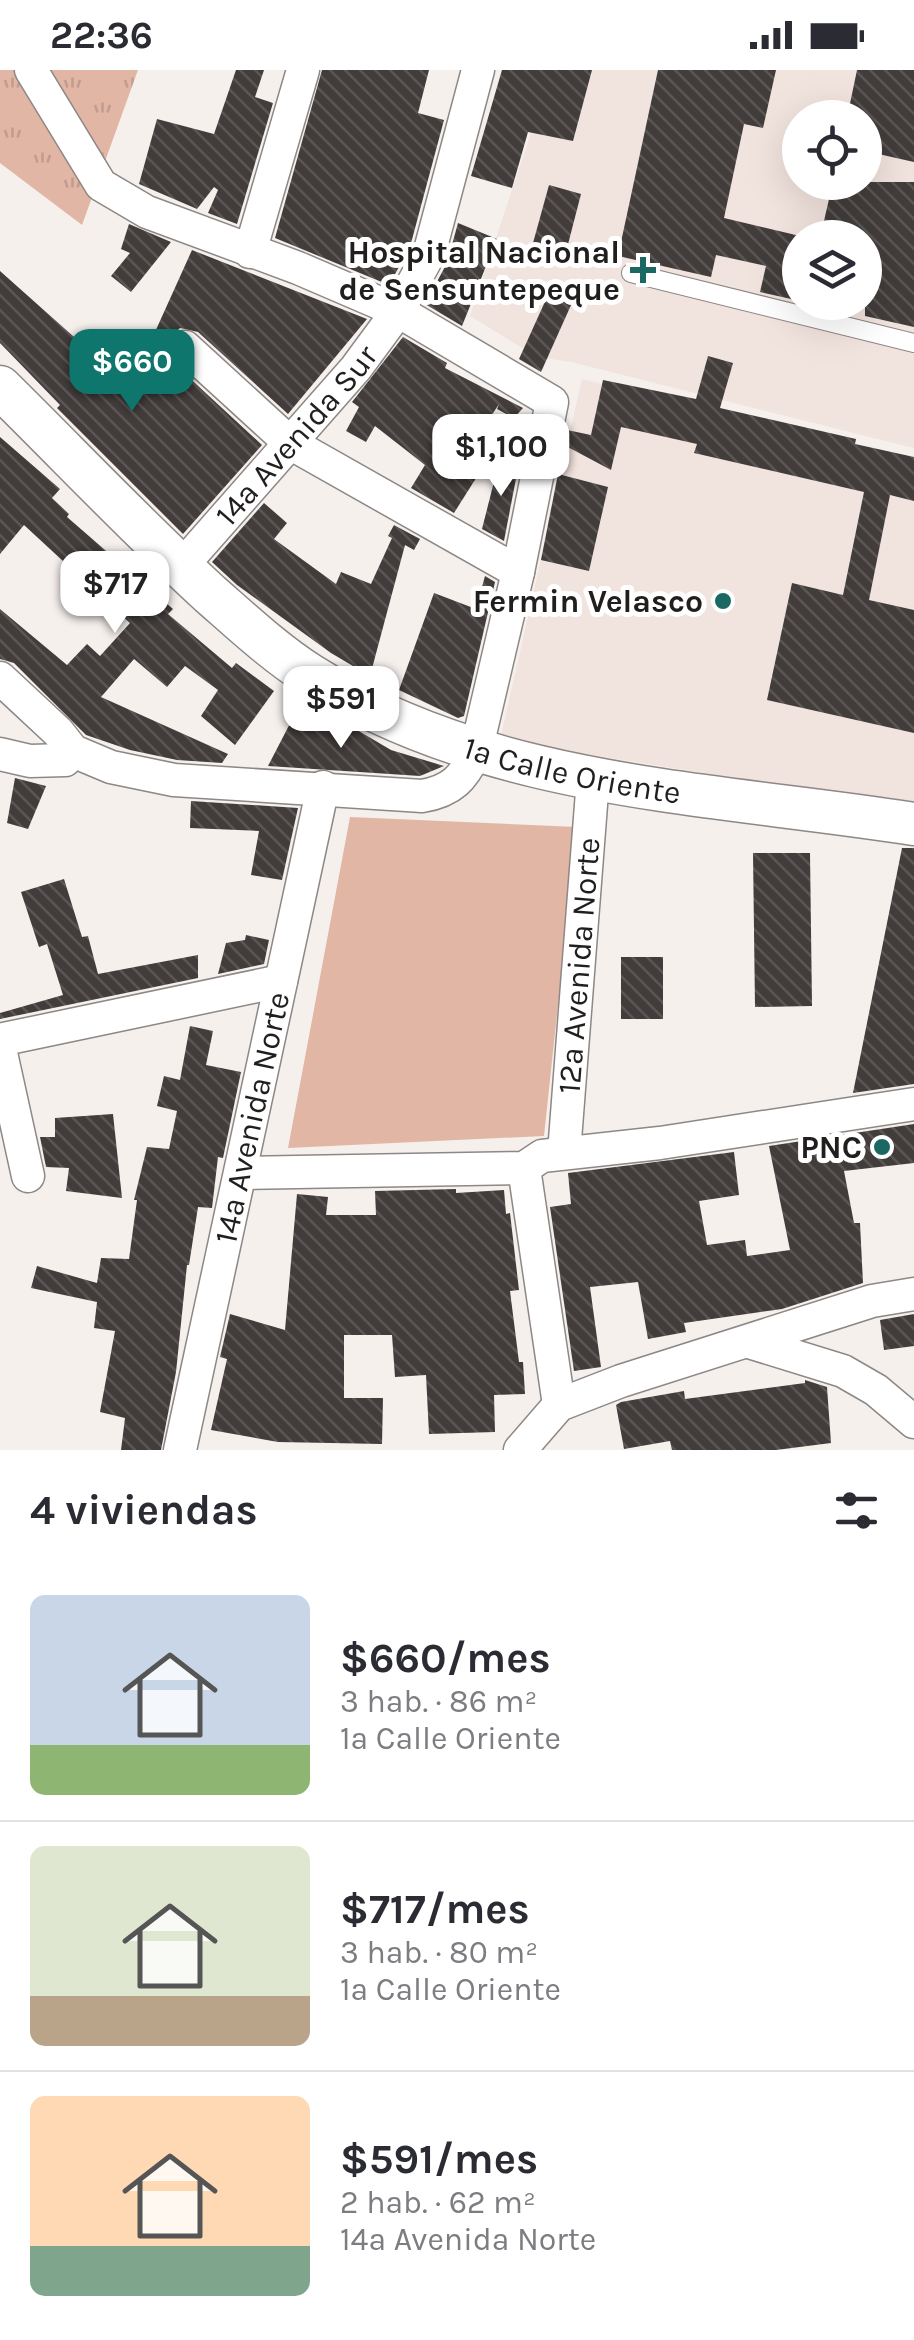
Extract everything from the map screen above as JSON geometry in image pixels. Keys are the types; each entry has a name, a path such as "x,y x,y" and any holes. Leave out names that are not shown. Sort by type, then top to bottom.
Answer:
{"street":[{"path":"0,678 73,750 111,767 174,780 422,796 440,793 466,772 476,751 552,402 398,311 147,212 101,186 31,70"},
{"path":"250,252 303,70"},
{"name":"14a Avenida Sur","path":"181,567 356,368 398,311 429,254 478,70"},
{"path":"185,347 290,443 518,572"},
{"name":"1a Calle Oriente","path":"0,387 242,623 308,674 377,712 516,764 594,779 914,824"},
{"path":"0,754 50,762 65,760 73,750"},
{"name":"12a Avenida Norte","path":"564,1153 594,779"},
{"name":"14a Avenida Norte","path":"180,1450 323,787"},
{"path":"28,1176 1,1053 4,1039 281,981"},
{"path":"240,1173 524,1168 542,1156 660,1143 914,1104"},
{"path":"524,1168 559,1405"},
{"path":"520,1450 559,1405 622,1381 872,1302 914,1294"},
{"path":"749,1342 844,1372 876,1390 914,1422"}],"lane":[{"path":"631,273 914,343"}],"shaded area":[{"name":"Hospital Nacional de Sensuntepeque","path":"552,70 914,70 914,448 571,362 537,357 470,316"},
{"name":"Fermin Velasco","path":"582,379 914,463 914,807 500,740"}],"green space":[{"path":"0,70 138,70 82,225 0,163"},
{"path":"350,817 577,827 544,1136 288,1148"}],"building":[{"path":"236,70 264,70 255,97 273,103 237,224 208,213 218,190 214,187 197,209 139,184 157,119 214,134"},
{"path":"322,70 429,70 418,113 444,120 410,247 389,285 275,238"},
{"path":"502,70 592,70 573,141 528,132 512,188 471,176"},
{"path":"658,70 776,70 763,128 744,124 724,218 782,232 782,297 760,292 766,266 716,255 711,277 618,256"},
{"path":"857,70 914,70 914,162 882,155 882,100 851,100"},
{"path":"882,182 914,182 914,327 882,320 882,220 824,220 829,200 882,200"},
{"path":"549,185 581,194 566,252 533,243"},
{"path":"458,223 497,239 462,326 425,304 447,263"},
{"path":"129,224 171,242 131,292 111,276 130,253 121,249"},
{"path":"192,250 367,319 288,414 198,332 180,328 168,338 155,332"},
{"path":"0,271 101,361 96,366 129,400 169,359 262,445 183,534 57,408 60,405 0,343"},
{"path":"553,284 576,294 541,372 519,359"},
{"path":"403,337 447,363 445,368 523,408 514,418 497,409 499,404 469,450 490,456 454,513 411,488 425,465 375,426 366,442 346,431 359,407 352,402"},
{"path":"708,356 733,363 720,408 856,439 855,444 914,457 914,501 890,495 869,600 914,610 914,733 767,700 792,583 843,595 864,492 694,453 697,444 621,427 611,470 564,445 567,430 591,435 603,380 696,399"},
{"path":"0,437 60,489 52,498 69,514 67,517 173,609 168,614 232,668 236,663 274,691 235,745 201,716 218,690 185,666 167,687 134,659 101,697 228,754 222,763 177,760 86,735 14,663 0,659 0,609 67,665 87,644 100,656 130,623 24,525 0,554"},
{"path":"500,458 519,463 504,541 482,529"},
{"path":"558,474 608,487 589,571 541,560"},
{"path":"264,503 287,523 274,539 336,584 341,572 371,584 394,525 420,539 414,550 405,545 370,676 331,653 237,585 212,562"},
{"path":"485,576 495,582 464,716 458,718 399,690 434,593 476,609"},
{"path":"297,710 336,731 340,720 391,750 444,766 420,776 268,766"},
{"path":"15,778 46,786 28,829 7,823"},
{"path":"191,801 298,808 282,880 251,875 259,831 190,828"},
{"path":"902,848 914,848 914,1084 853,1093"},
{"path":"753,853 810,853 812,1006 755,1007"},
{"path":"64,879 82,937 88,936 98,974 198,955 198,978 0,1019 0,1013 63,995 47,944 39,947 21,892"},
{"path":"246,935 269,940 264,964 218,974 226,943 245,940"},
{"path":"621,957 663,957 663,1019 621,1019"},
{"path":"190,1026 213,1031 206,1065 241,1072 223,1158 218,1157 212,1208 198,1207 187,1265 176,1372 161,1450 121,1450 125,1418 100,1412 115,1331 94,1328 97,1302 31,1288 37,1266 97,1283 101,1258 129,1259 134,1200 147,1147 169,1149 177,1111 157,1106 164,1076 180,1080"},
{"path":"113,1114 122,1198 66,1191 69,1168 46,1167 40,1137 55,1137 55,1118"},
{"path":"914,1124 914,1163 844,1171 854,1223 860,1223 863,1283 782,1309 684,1323 686,1332 648,1339 638,1282 590,1287 601,1367 574,1371 550,1207 571,1204 568,1173 734,1152 739,1195 699,1201 707,1245 745,1240 747,1256 790,1250 769,1146"},
{"path":"456,1189 456,1193 504,1190 506,1214 510,1213 519,1290 510,1291 525,1394 494,1395 495,1432 429,1434 426,1375 395,1377 392,1335 344,1335 344,1398 383,1398 382,1444 278,1442 211,1430 227,1359 220,1357 230,1314 285,1330 297,1194 328,1197 326,1215 376,1215 375,1191"},
{"path":"914,1314 914,1346 884,1350 880,1320"},
{"path":"805,1380 827,1387 831,1443 776,1450 672,1450 670,1441 624,1449 616,1405 621,1402 684,1391 685,1399"}],"place":[{"name":"Hospital Nacional de Sensuntepeque","path":"643,270"},
{"name":"Fermin Velasco","path":"723,601"},
{"name":"PNC","path":"882,1147"}]}
